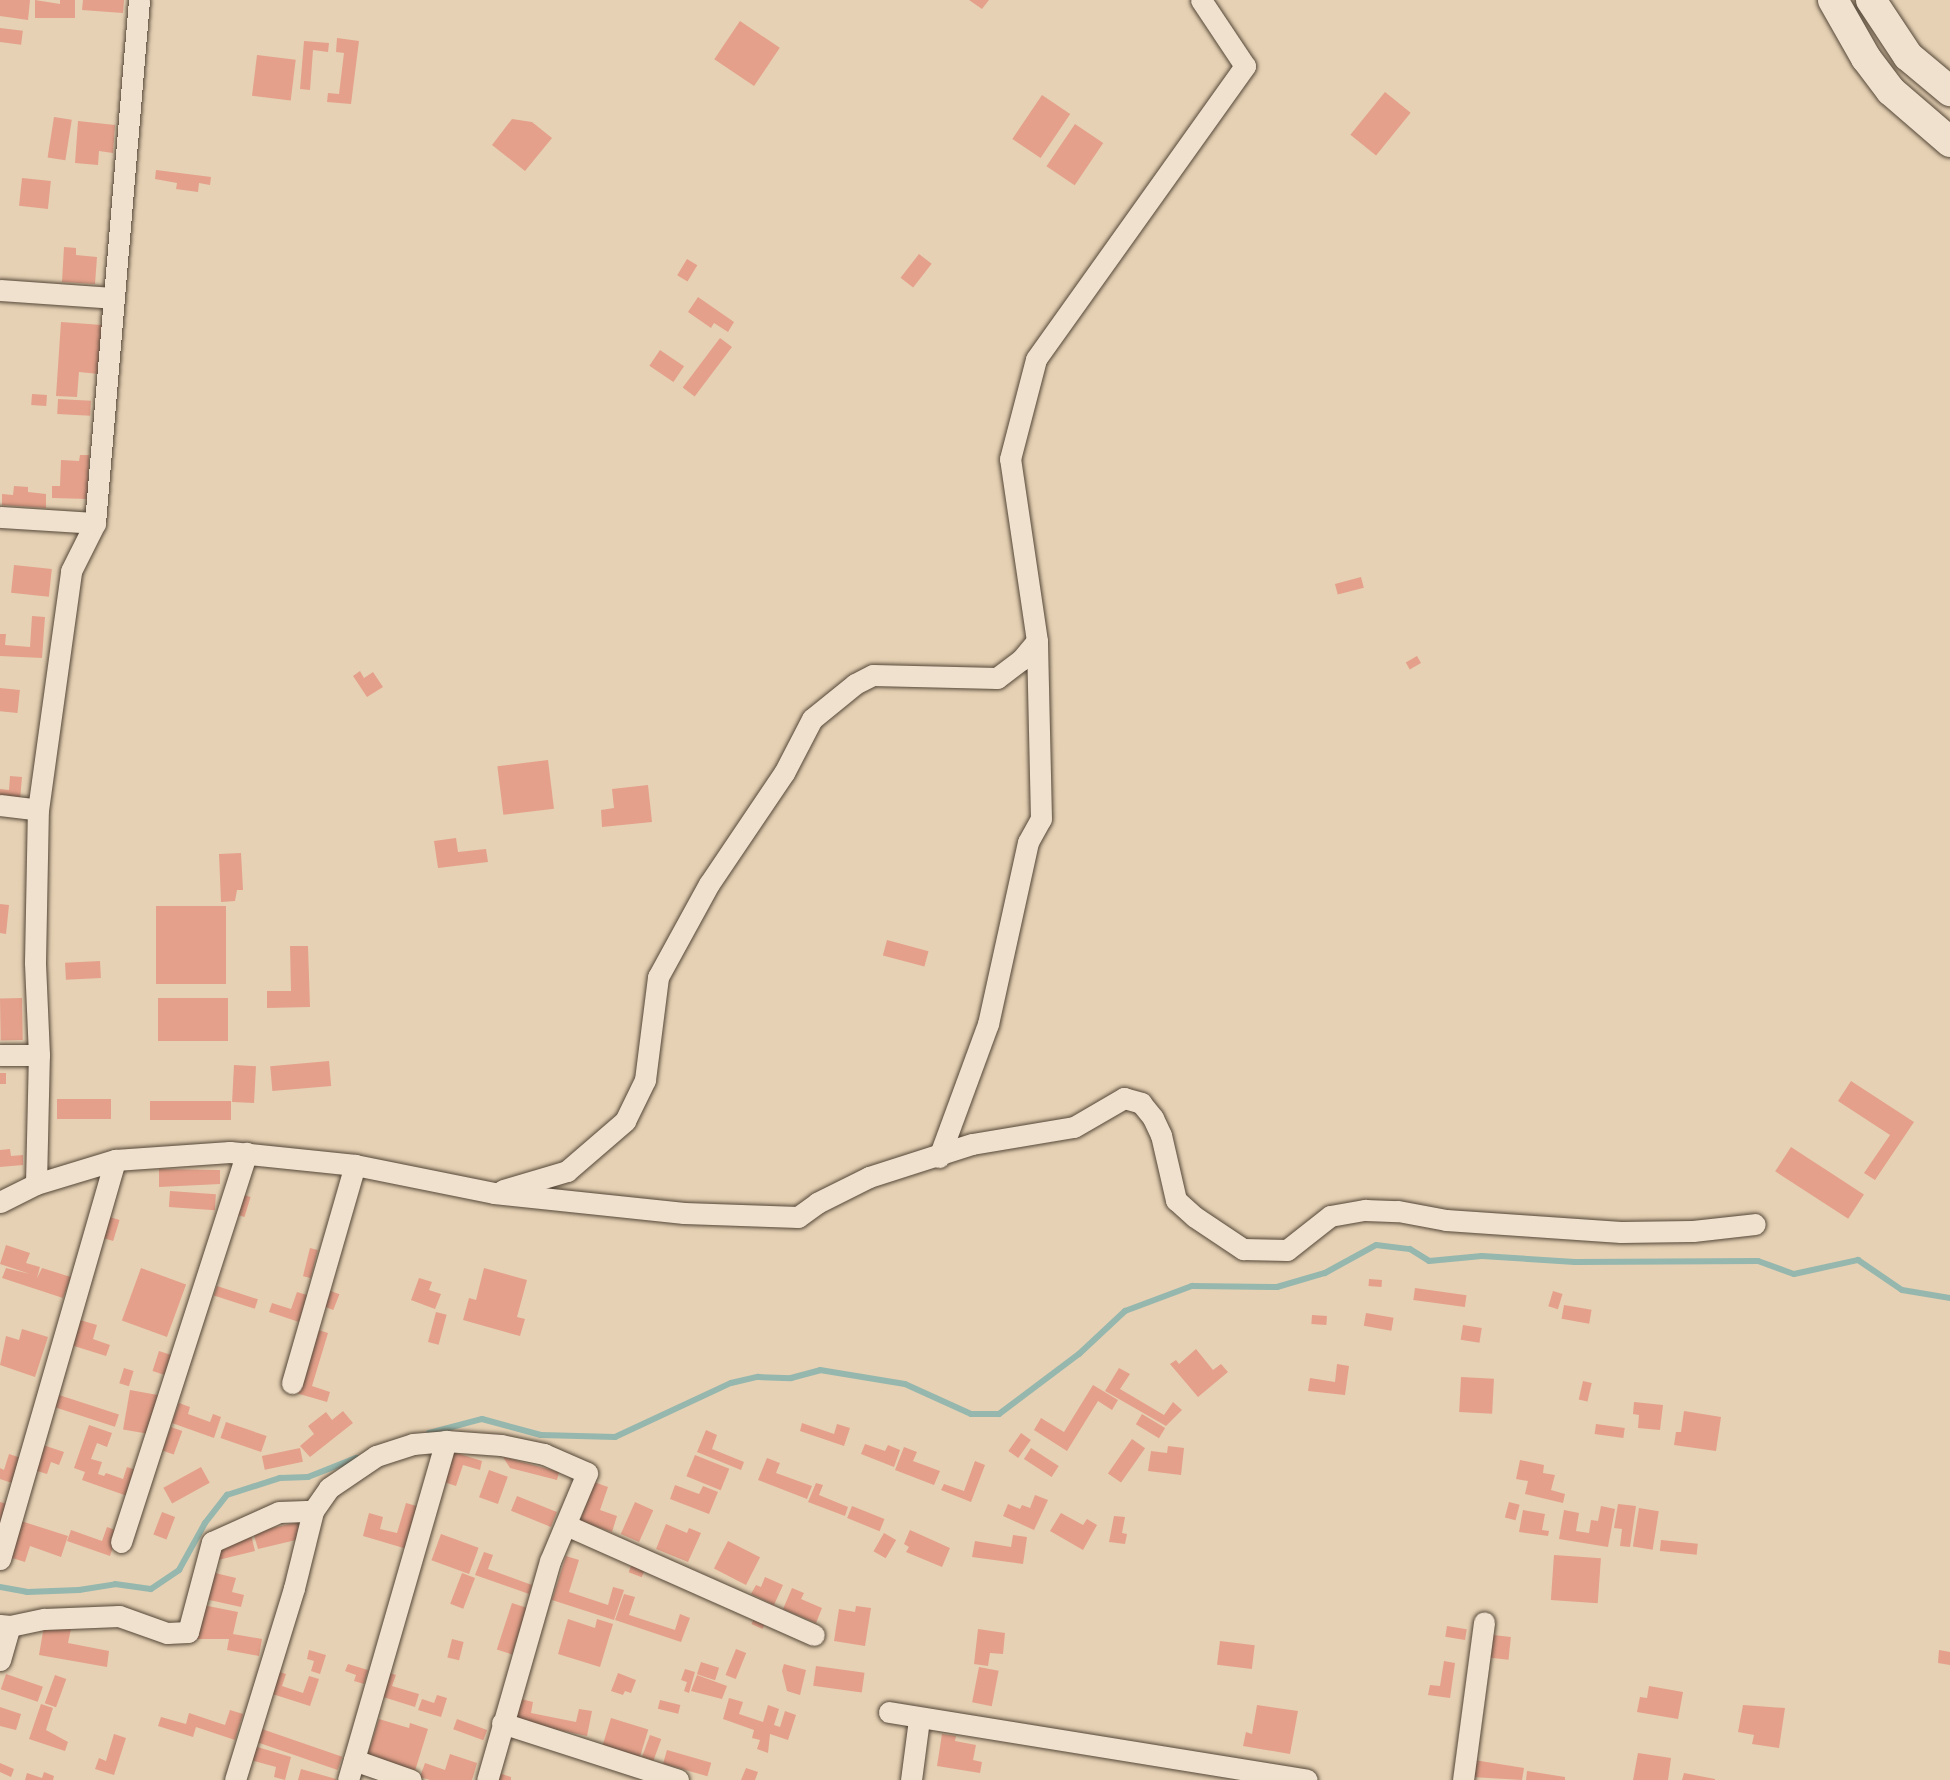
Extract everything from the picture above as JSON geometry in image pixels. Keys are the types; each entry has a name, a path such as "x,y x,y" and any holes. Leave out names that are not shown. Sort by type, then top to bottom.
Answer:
{"street":[{"path":"36,1184 40,1055 35,962 38,810 71,571 95,523 113,298 133,101 139,0"},
{"path":"939,1157 988,1024 1028,842 1041,819 1037,641 1010,459 1036,359 1245,66 1201,0"},
{"path":"1833,0 1866,58 1891,91 1950,142"},
{"path":"1871,0 1908,56 1950,91"},
{"path":"0,290 113,298"},
{"path":"0,517 95,523"},
{"path":"494,1193 567,1171 625,1121 645,1080 657,977 709,884 784,773 812,719 855,684 873,675 997,678 1021,660 1037,641"},
{"path":"0,805 38,810"},
{"path":"0,1055 40,1055"},
{"path":"0,1202 36,1184 115,1160 230,1152 355,1165 494,1193 684,1213 798,1217 817,1203 869,1177 939,1157 972,1144 1074,1127 1124,1098 1140,1103 1153,1118 1161,1135 1176,1200 1195,1217 1243,1249 1287,1250 1330,1216 1365,1210 1398,1211 1446,1220 1621,1232 1693,1231 1755,1224"},
{"path":"121,1542 247,1153"},
{"path":"0,1559 115,1160"},
{"path":"292,1384 355,1165"},
{"path":"411,1780 351,1770 446,1441"},
{"path":"235,1780 294,1588 313,1511 329,1488 376,1455 413,1444 446,1441 501,1445 544,1454 587,1473 551,1561 487,1780"},
{"path":"0,1660 5,1626 44,1619 119,1616 167,1633 188,1632 212,1542 279,1512 313,1511"},
{"path":"566,1525 814,1635"},
{"path":"1463,1780 1484,1622"},
{"path":"888,1712 1307,1780"},
{"path":"911,1780 919,1719"},
{"path":"502,1723 678,1780"}],"building":[{"path":"0,0 30,0 28,20 0,16"},
{"path":"35,0 60,4 60,0 75,0 75,18 35,18"},
{"path":"83,0 124,0 123,13 82,10"},
{"path":"969,0 989,0 982,9"},
{"path":"740,21 780,48 754,86 714,59"},
{"path":"0,28 23,31 21,45 0,42"},
{"path":"337,38 359,41 351,104 327,102 328,93 339,94 344,53 336,52"},
{"path":"304,41 329,43 328,52 313,50 310,90 300,89"},
{"path":"257,55 296,60 291,100 252,96"},
{"path":"1385,92 1411,113 1376,156 1350,135"},
{"path":"1042,95 1070,114 1041,158 1012,139"},
{"path":"54,117 72,120 65,160 48,157"},
{"path":"512,119 532,122 552,138 525,171 492,145"},
{"path":"78,121 115,125 113,153 99,151 98,165 75,163"},
{"path":"1075,124 1103,143 1075,185 1046,166"},
{"path":"156,170 211,177 210,185 199,183 198,192 176,189 177,183 155,179"},
{"path":"22,178 51,181 48,209 19,206"},
{"path":"64,247 76,248 76,255 97,257 95,284 62,282"},
{"path":"919,254 932,264 913,287 901,278"},
{"path":"687,259 697,265 688,281 677,275"},
{"path":"698,297 734,322 728,332 714,323 711,328 688,312"},
{"path":"61,322 102,325 99,374 79,372 77,397 56,396"},
{"path":"720,338 732,347 695,397 683,388"},
{"path":"660,350 684,366 673,382 649,366"},
{"path":"32,394 47,395 46,406 31,405"},
{"path":"58,399 91,401 90,416 57,414"},
{"path":"80,455 89,455 88,499 52,498 52,486 60,486 61,460 79,461"},
{"path":"14,486 28,487 28,492 46,494 46,508 2,505 2,494 13,495"},
{"path":"14,565 52,569 49,597 11,593"},
{"path":"1361,577 1364,588 1338,595 1335,584"},
{"path":"32,616 45,617 42,658 0,656 0,634 6,634 5,645 30,647"},
{"path":"1417,656 1421,663 1410,669 1406,662"},
{"path":"360,671 364,678 373,672 383,687 367,697 353,676"},
{"path":"0,688 20,690 17,713 0,711"},
{"path":"548,760 554,809 503,815 497,766"},
{"path":"10,776 22,777 20,800 0,799 0,789 9,790"},
{"path":"648,785 652,822 602,827 601,810 614,808 612,789"},
{"path":"456,838 458,852 486,849 488,862 438,868 434,841"},
{"path":"241,853 243,890 237,890 235,901 221,902 219,854"},
{"path":"0,904 9,905 6,934 0,933"},
{"path":"156,906 226,906 226,984 156,984"},
{"path":"887,940 929,951 924,967 883,955"},
{"path":"290,946 308,946 310,1007 267,1008 267,991 291,991"},
{"path":"100,961 101,978 66,980 65,963"},
{"path":"0,998 22,998 23,1040 1,1040"},
{"path":"158,998 228,998 228,1041 158,1041"},
{"path":"329,1061 331,1086 272,1091 270,1066"},
{"path":"234,1065 256,1066 254,1103 232,1102"},
{"path":"0,1073 6,1073 6,1084 0,1084"},
{"path":"1851,1081 1914,1122 1875,1180 1864,1173 1890,1135 1838,1101"},
{"path":"57,1099 111,1099 111,1119 57,1119"},
{"path":"150,1101 231,1101 231,1120 150,1120"},
{"path":"1791,1147 1864,1194 1848,1219 1775,1171"},
{"path":"10,1149 11,1156 23,1155 23,1165 0,1167 0,1150"},
{"path":"159,1169 220,1170 220,1184 159,1187"},
{"path":"170,1191 216,1194 215,1210 169,1207"},
{"path":"241,1194 251,1197 244,1217 235,1214"},
{"path":"110,1217 120,1220 113,1241 104,1238"},
{"path":"6,1245 30,1253 26,1263 40,1267 37,1278 42,1268 71,1277 63,1298 2,1278 6,1268 30,1274 0,1264"},
{"path":"310,1248 318,1250 311,1278 303,1276"},
{"path":"141,1268 186,1284 167,1337 122,1321"},
{"path":"484,1268 527,1280 517,1317 525,1319 520,1336 463,1320 469,1298 476,1300"},
{"path":"419,1278 432,1282 429,1290 441,1294 435,1309 411,1300"},
{"path":"1369,1279 1382,1280 1381,1287 1369,1286"},
{"path":"217,1286 258,1299 255,1309 214,1296"},
{"path":"1415,1288 1466,1295 1465,1307 1413,1300"},
{"path":"331,1291 339,1294 333,1310 325,1307"},
{"path":"1553,1291 1563,1294 1558,1309 1548,1306"},
{"path":"297,1292 307,1295 299,1322 269,1312 272,1303 291,1309"},
{"path":"1564,1305 1592,1310 1589,1324 1562,1319"},
{"path":"436,1312 447,1315 439,1345 428,1342"},
{"path":"1366,1313 1394,1318 1391,1331 1364,1326"},
{"path":"1312,1315 1327,1316 1326,1325 1311,1324"},
{"path":"80,1320 97,1325 93,1339 110,1345 106,1356 71,1345"},
{"path":"1463,1325 1482,1328 1479,1343 1461,1340"},
{"path":"22,1329 48,1337 35,1377 0,1365 6,1336 19,1340"},
{"path":"315,1329 328,1333 312,1386 330,1392 327,1402 296,1393"},
{"path":"1196,1349 1213,1370 1221,1364 1228,1372 1198,1397 1170,1364 1176,1360 1179,1364"},
{"path":"159,1351 174,1356 168,1376 153,1371"},
{"path":"1337,1364 1349,1366 1345,1395 1308,1391 1310,1378 1335,1382"},
{"path":"124,1368 134,1371 129,1386 119,1383"},
{"path":"1119,1368 1130,1374 1120,1389 1164,1415 1173,1402 1182,1410 1166,1426 1105,1391"},
{"path":"1461,1377 1494,1379 1492,1414 1459,1412"},
{"path":"1583,1381 1592,1383 1587,1402 1579,1400"},
{"path":"1093,1385 1118,1400 1112,1410 1098,1401 1067,1451 1034,1430 1041,1418 1064,1432"},
{"path":"130,1390 163,1396 157,1435 123,1429"},
{"path":"59,1395 119,1414 115,1427 55,1407"},
{"path":"1634,1402 1663,1405 1660,1430 1638,1428 1639,1415 1633,1414"},
{"path":"179,1403 190,1407 188,1414 210,1422 213,1414 221,1417 214,1438 172,1423"},
{"path":"343,1411 353,1423 310,1457 300,1446 314,1434 308,1426 326,1412 332,1420"},
{"path":"1684,1411 1721,1417 1716,1451 1674,1445 1676,1432 1681,1432"},
{"path":"1142,1414 1165,1428 1159,1438 1136,1424"},
{"path":"226,1422 267,1436 261,1452 220,1438"},
{"path":"802,1423 834,1434 837,1424 850,1428 844,1446 800,1431"},
{"path":"1596,1424 1625,1428 1623,1438 1595,1434"},
{"path":"89,1425 112,1433 107,1447 97,1443 91,1459 102,1462 98,1474 104,1476 106,1473 123,1479 127,1467 139,1471 130,1497 82,1480 85,1472 74,1468"},
{"path":"171,1427 182,1431 174,1455 162,1450"},
{"path":"706,1430 717,1435 712,1449 744,1462 741,1470 697,1452"},
{"path":"1021,1433 1031,1440 1018,1458 1008,1451"},
{"path":"1132,1439 1145,1448 1121,1483 1108,1473"},
{"path":"865,1444 885,1451 888,1445 900,1450 894,1467 861,1454"},
{"path":"43,1445 64,1452 59,1465 51,1462 47,1474 34,1470"},
{"path":"1168,1446 1184,1448 1181,1475 1148,1471 1151,1451 1167,1453"},
{"path":"904,1447 917,1452 913,1461 940,1471 934,1485 895,1470"},
{"path":"300,1448 303,1462 265,1470 262,1456"},
{"path":"1031,1448 1059,1466 1052,1477 1024,1459"},
{"path":"450,1451 482,1461 480,1470 463,1465 456,1486 441,1481"},
{"path":"9,1454 21,1458 12,1483 0,1479 0,1468 4,1470"},
{"path":"695,1455 729,1469 721,1490 686,1476"},
{"path":"503,1457 559,1472 557,1480 510,1468"},
{"path":"767,1458 780,1463 776,1473 812,1486 807,1499 758,1480"},
{"path":"1520,1460 1544,1465 1543,1473 1555,1475 1551,1490 1565,1494 1563,1503 1525,1494 1528,1481 1516,1479"},
{"path":"975,1461 985,1465 971,1502 941,1490 944,1484 964,1491"},
{"path":"201,1467 210,1483 172,1504 163,1488"},
{"path":"489,1470 508,1477 498,1504 479,1497"},
{"path":"594,1482 608,1487 600,1510 617,1516 612,1532 580,1521"},
{"path":"816,1483 823,1485 819,1495 848,1507 845,1516 808,1502"},
{"path":"675,1485 699,1494 703,1486 718,1492 709,1514 670,1499"},
{"path":"1035,1495 1048,1500 1034,1530 1003,1516 1008,1504 1020,1509 1022,1505 1030,1508"},
{"path":"517,1496 557,1512 551,1527 511,1511"},
{"path":"0,1502 7,1504 0,1525"},
{"path":"635,1502 653,1510 639,1542 621,1534"},
{"path":"1509,1502 1520,1505 1515,1520 1505,1517"},
{"path":"406,1503 420,1507 407,1549 363,1536 369,1513 383,1517 380,1529 397,1533"},
{"path":"1618,1504 1636,1506 1630,1547 1620,1546 1622,1529 1614,1528"},
{"path":"852,1506 884,1519 880,1531 847,1518"},
{"path":"1601,1506 1615,1509 1608,1547 1559,1539 1564,1510 1579,1513 1576,1531 1589,1533 1591,1520 1598,1521"},
{"path":"1639,1508 1659,1511 1653,1550 1633,1547"},
{"path":"1523,1510 1545,1514 1542,1530 1549,1531 1548,1536 1519,1532"},
{"path":"162,1512 175,1517 166,1539 153,1534"},
{"path":"1061,1513 1083,1525 1087,1519 1097,1525 1083,1550 1050,1531"},
{"path":"1114,1516 1125,1517 1122,1533 1127,1534 1125,1544 1109,1542"},
{"path":"21,1521 68,1536 61,1557 30,1546 25,1562 9,1557"},
{"path":"304,1521 296,1540 258,1549 253,1532"},
{"path":"666,1524 687,1533 689,1528 701,1533 688,1562 656,1549"},
{"path":"107,1527 118,1531 110,1556 67,1541 71,1530 102,1541"},
{"path":"910,1530 950,1548 942,1567 906,1552 909,1547 904,1544"},
{"path":"250,1531 255,1551 218,1560 216,1551"},
{"path":"884,1533 896,1540 886,1558 874,1551"},
{"path":"441,1534 479,1548 469,1574 431,1560"},
{"path":"1013,1535 1027,1537 1023,1564 972,1557 975,1541 1011,1547"},
{"path":"1661,1540 1698,1544 1697,1555 1660,1551"},
{"path":"728,1541 760,1557 746,1585 714,1569"},
{"path":"484,1552 493,1555 488,1569 532,1585 529,1594 475,1575"},
{"path":"1554,1555 1601,1558 1598,1603 1551,1600"},
{"path":"566,1556 579,1560 569,1592 608,1605 613,1587 624,1590 614,1620 552,1600"},
{"path":"633,1561 646,1566 642,1577 629,1572"},
{"path":"211,1572 236,1578 232,1592 244,1595 241,1607 205,1599"},
{"path":"462,1573 475,1578 463,1609 450,1604"},
{"path":"765,1577 783,1585 774,1605 751,1594 756,1585 761,1587"},
{"path":"792,1588 804,1593 801,1599 822,1608 816,1623 783,1609"},
{"path":"624,1594 635,1597 629,1615 675,1630 680,1614 690,1618 681,1642 615,1620"},
{"path":"512,1603 527,1608 512,1655 497,1650"},
{"path":"203,1605 238,1612 233,1634 262,1639 259,1656 227,1650 229,1639 196,1639"},
{"path":"856,1606 871,1608 865,1646 834,1641 839,1609 855,1612"},
{"path":"756,1614 767,1619 762,1629 752,1624"},
{"path":"568,1619 595,1628 597,1619 613,1624 600,1667 558,1654"},
{"path":"45,1620 72,1624 68,1643 109,1651 107,1667 39,1655"},
{"path":"1447,1626 1467,1629 1465,1640 1445,1637"},
{"path":"978,1629 1005,1633 1003,1654 990,1653 988,1666 974,1664"},
{"path":"1493,1635 1511,1637 1508,1660 1491,1658"},
{"path":"452,1639 464,1642 459,1660 447,1657"},
{"path":"1220,1641 1255,1645 1252,1669 1217,1665"},
{"path":"736,1649 746,1653 736,1679 726,1675"},
{"path":"309,1650 326,1655 320,1674 311,1671 314,1661 307,1659"},
{"path":"1939,1650 1950,1652 1950,1665 1938,1663"},
{"path":"1444,1661 1455,1663 1450,1698 1428,1695 1430,1685 1440,1686"},
{"path":"701,1662 719,1668 715,1680 697,1674"},
{"path":"348,1664 368,1670 364,1684 354,1681 356,1675 345,1671"},
{"path":"784,1664 806,1670 800,1695 787,1691 782,1671"},
{"path":"816,1666 865,1673 862,1693 813,1686"},
{"path":"979,1667 999,1671 992,1706 972,1702"},
{"path":"685,1669 695,1672 689,1693 684,1691 687,1682 681,1680"},
{"path":"274,1670 286,1674 282,1686 303,1693 309,1676 319,1679 310,1706 266,1692"},
{"path":"387,1672 396,1675 392,1686 419,1694 415,1707 380,1696"},
{"path":"618,1673 636,1680 631,1693 625,1691 623,1695 611,1691"},
{"path":"6,1674 43,1687 38,1702 1,1689"},
{"path":"55,1675 66,1679 56,1707 45,1703"},
{"path":"697,1675 727,1686 722,1699 691,1691"},
{"path":"1649,1686 1683,1692 1678,1719 1637,1712 1640,1697 1647,1698"},
{"path":"437,1695 447,1698 441,1717 418,1710 422,1699 434,1703"},
{"path":"729,1698 743,1702 739,1714 763,1722 768,1705 779,1709 774,1725 780,1727 785,1711 796,1715 788,1740 770,1734 768,1753 757,1749 760,1740 752,1738 754,1730 723,1719"},
{"path":"521,1699 533,1702 531,1713 576,1722 579,1709 592,1711 587,1736 516,1721"},
{"path":"660,1700 680,1705 678,1714 658,1709"},
{"path":"41,1704 53,1708 46,1730 68,1742 65,1751 29,1739"},
{"path":"1257,1705 1298,1711 1290,1754 1243,1746 1246,1732 1252,1734"},
{"path":"1743,1705 1785,1708 1779,1748 1752,1744 1754,1735 1738,1732"},
{"path":"0,1707 21,1714 16,1730 0,1726"},
{"path":"230,1710 243,1714 235,1740 196,1727 193,1737 158,1726 161,1717 186,1724 189,1713 225,1725"},
{"path":"611,1718 648,1729 640,1757 603,1746"},
{"path":"379,1719 409,1728 410,1723 428,1729 414,1774 366,1759"},
{"path":"457,1719 487,1730 483,1740 453,1729"},
{"path":"259,1728 342,1757 338,1770 254,1741"},
{"path":"114,1734 126,1738 114,1775 95,1769 99,1758 106,1761"},
{"path":"942,1734 956,1736 955,1741 976,1745 973,1760 982,1762 980,1773 937,1766"},
{"path":"650,1735 661,1739 653,1761 642,1757"},
{"path":"251,1745 291,1757 285,1780 274,1777 276,1767 247,1759"},
{"path":"667,1750 711,1763 707,1776 663,1763"},
{"path":"1638,1753 1671,1758 1668,1780 1633,1780"},
{"path":"450,1754 477,1763 472,1780 430,1780 420,1777 425,1763 445,1770"},
{"path":"1474,1760 1524,1768 1522,1780 1472,1777"},
{"path":"0,1763 14,1769 11,1777 0,1772"},
{"path":"746,1768 758,1772 755,1780 741,1780"},
{"path":"301,1769 336,1779 336,1780 298,1780"},
{"path":"1527,1771 1565,1777 1565,1780 1526,1780"},
{"path":"44,1772 54,1776 53,1780 25,1780 27,1773 42,1778"},
{"path":"499,1773 511,1777 511,1780 497,1780"},
{"path":"1684,1773 1715,1779 1715,1780 1682,1780"}],"waterway":[{"path":"429,1433 482,1419 541,1435 615,1437 731,1383 758,1377 791,1378 820,1370 905,1384 971,1414 999,1414 1079,1354 1125,1311 1192,1286 1277,1287 1325,1273 1376,1245 1410,1249 1429,1261 1482,1256 1575,1262 1758,1261 1794,1274 1858,1260 1902,1290 1950,1298"},
{"path":"0,1587 27,1592 79,1590 115,1584 151,1589 179,1570 205,1523 227,1495 280,1478 308,1477 356,1458"}]}
